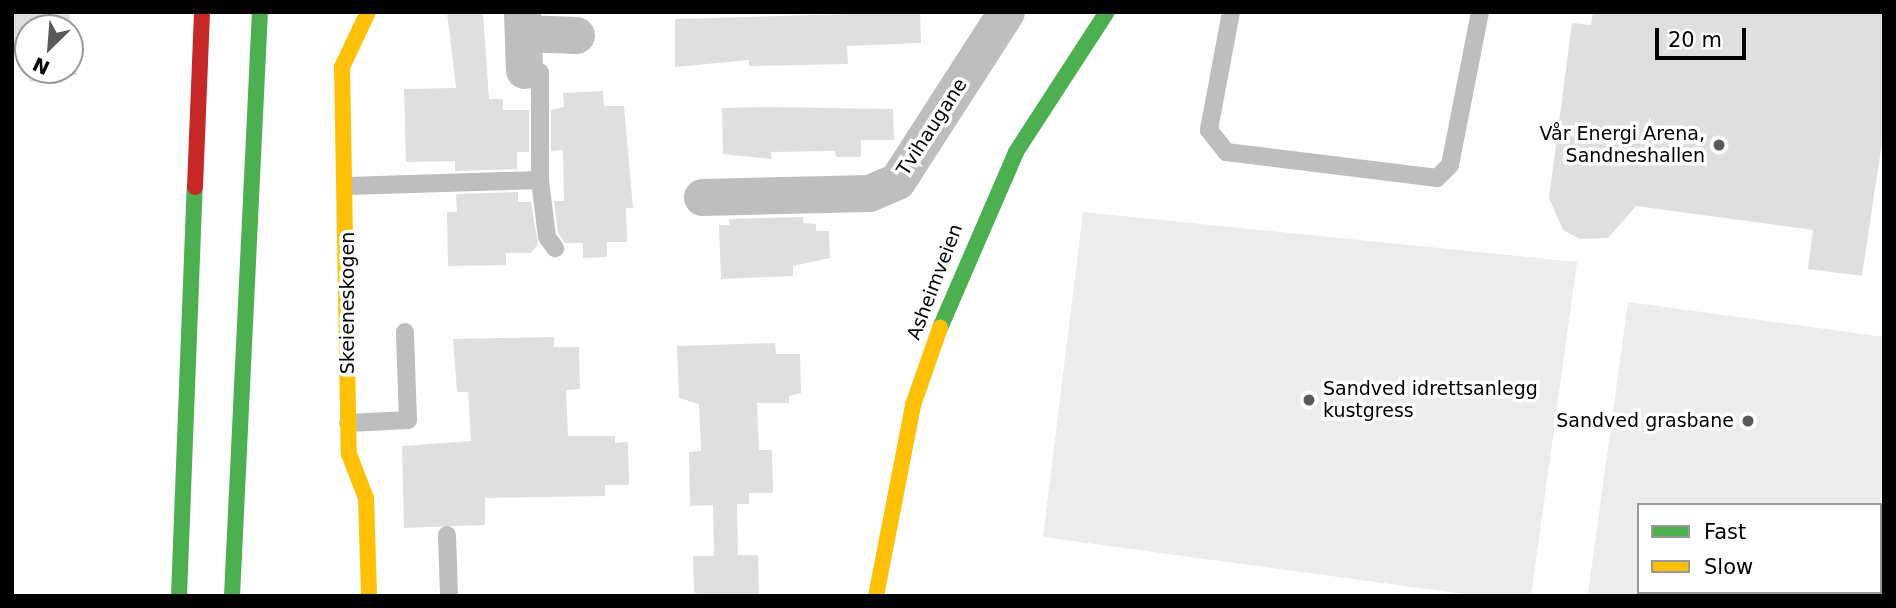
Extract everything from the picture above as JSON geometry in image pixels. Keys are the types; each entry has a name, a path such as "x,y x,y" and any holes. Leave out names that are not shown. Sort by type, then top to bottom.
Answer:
{"main road":[{"path":"179,596 202,12"},
{"path":"232,596 260,12"},
{"name":"Skeieneskogen","path":"368,12 342,67 347,186 349,454 366,498 369,596"},
{"name":"Asheimveien","path":"876,596 913,405 957,280 1016,152 1107,12"}],"street":[{"name":"Tvihaugane","path":"702,197 869,193 897,181 1006,12"},
{"path":"532,71 522,23 576,35"}],"lane":[{"path":"1231,12 1209,130 1226,152 1437,177 1450,165 1480,12"},
{"path":"532,71 547,237 555,248"},
{"path":"347,186 540,180"},
{"path":"348,423 408,420 405,332"},
{"path":"447,535 449,596"}],"shaded area":[{"name":"Sandved idrettsanlegg kustgress","path":"1083,212 1577,262 1531,596 1479,596 1043,537"},
{"name":"Sandved grasbane","path":"1628,302 1884,337 1884,596 1588,594"}],"building":[{"path":"12,12 69,12 14,14 12,49"},
{"path":"447,12 483,12 489,99 503,99 503,110 529,110 529,152 517,152 517,169 455,171 455,161 406,162 404,89 456,88"},
{"path":"920,12 921,43 847,46 848,64 749,66 749,60 675,67 675,19"},
{"name":"Vår Energi Arena, Sandneshallen","path":"1593,12 1884,12 1884,129 1862,276 1808,269 1813,230 1636,206 1608,238 1580,239 1563,230 1549,198 1572,23 1591,25"},
{"path":"603,91 604,106 624,106 633,208 626,208 627,242 607,242 607,257 583,258 583,243 565,243 558,233 554,201 564,201 563,150 551,151 551,110 564,107 563,93"},
{"path":"722,108 893,109 894,140 861,140 861,157 836,157 835,151 771,152 772,159 723,154"},
{"path":"518,192 518,202 531,202 538,244 531,253 506,253 506,265 448,266 447,212 457,212 456,194"},
{"path":"803,217 803,223 816,224 816,231 829,231 830,258 793,266 793,276 721,279 719,225 730,225 729,219"},
{"path":"554,337 554,347 579,347 580,389 566,390 568,436 615,436 615,443 628,442 629,485 605,485 605,496 485,498 485,525 404,528 402,446 471,441 468,392 457,392 453,339"},
{"path":"775,343 776,354 800,354 801,393 789,396 789,403 757,403 759,450 772,450 773,493 749,493 749,504 737,504 738,555 758,555 759,596 701,596 694,592 693,556 714,556 713,505 690,506 689,452 701,451 699,404 679,398 677,346"}],"traffic: fast":[{"path":"232,596 260,12"},
{"path":"940,328 1016,152 1107,12"},
{"path":"179,596 195,187"}],"traffic: slow":[{"path":"368,12 342,67 349,454 366,498 369,596"},
{"path":"876,596 913,405 940,328"}],"traffic: jam":[{"path":"195,187 202,12"}],"place":[{"name":"Vår Energi Arena, Sandneshallen","path":"1719,145"},
{"name":"Sandved idrettsanlegg kustgress","path":"1309,400"},
{"name":"Sandved grasbane","path":"1748,421"}]}
